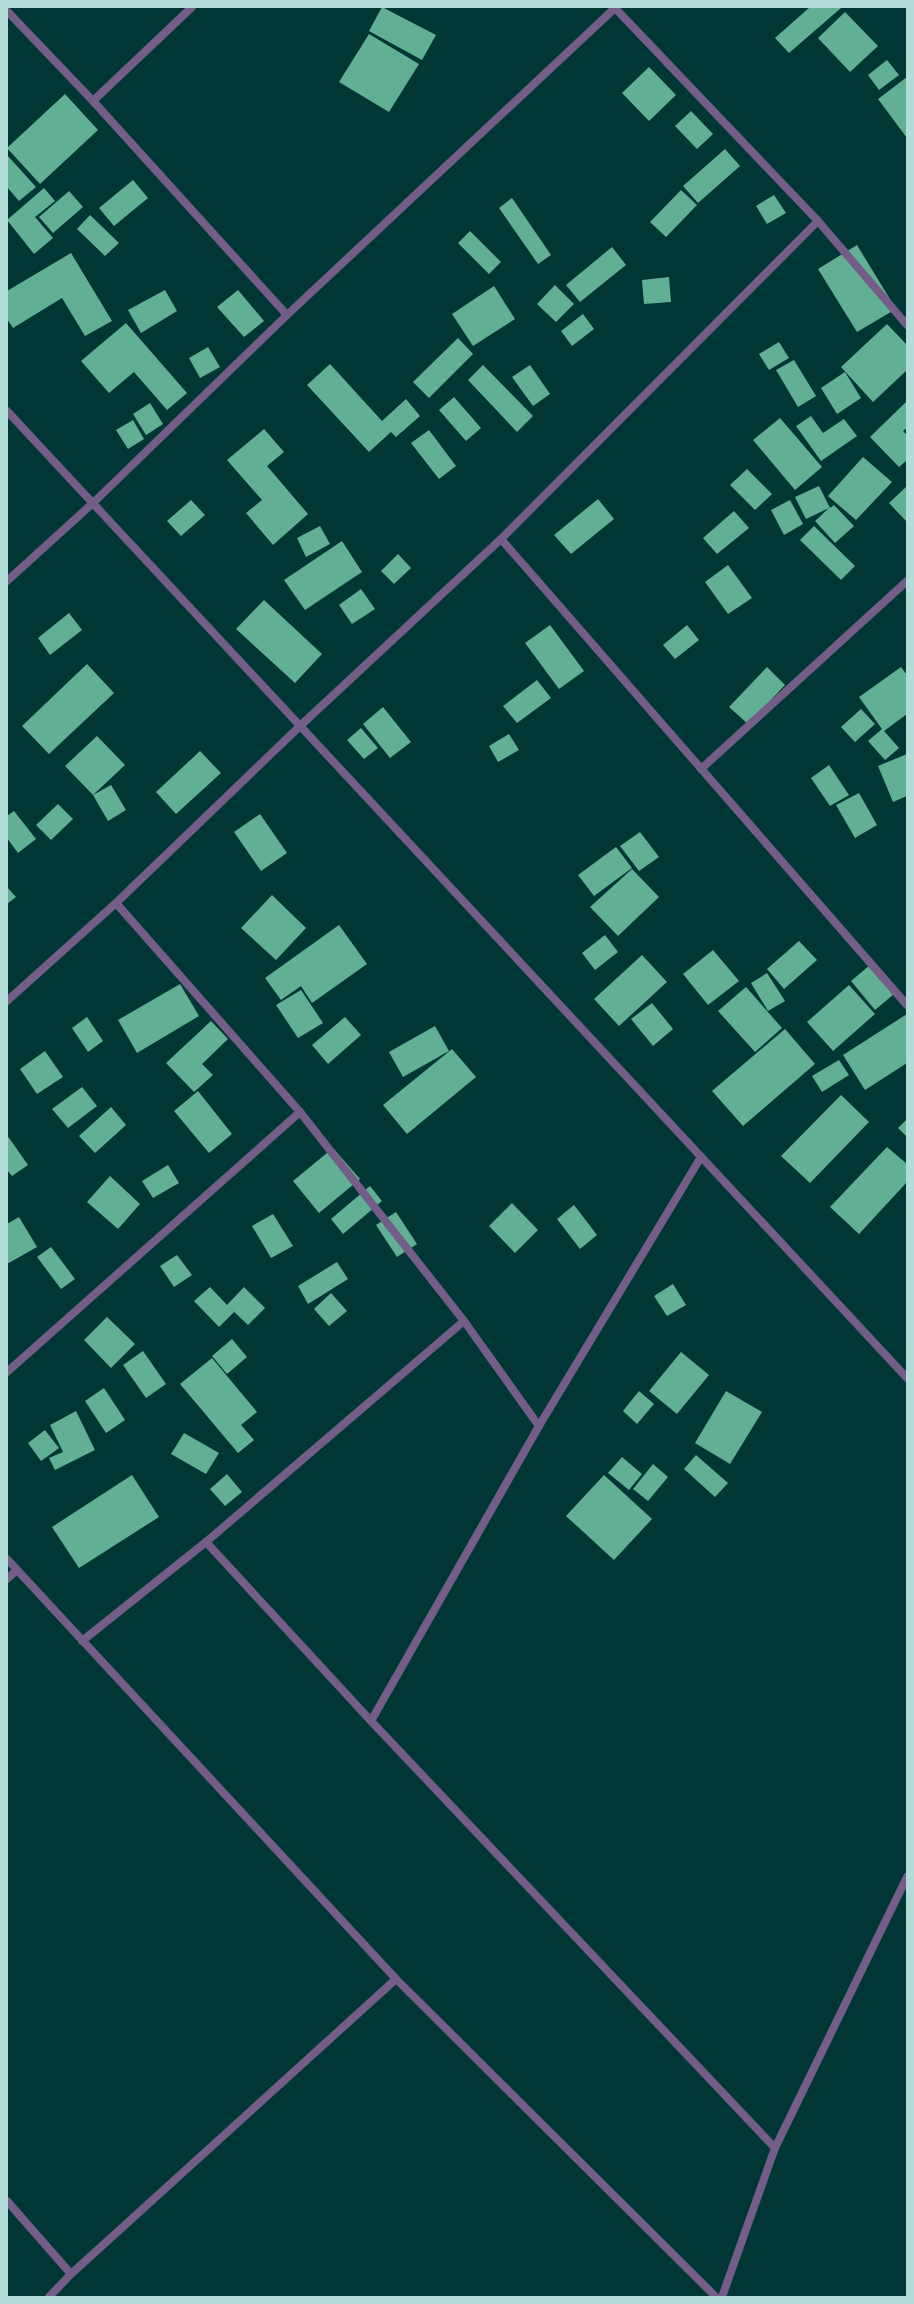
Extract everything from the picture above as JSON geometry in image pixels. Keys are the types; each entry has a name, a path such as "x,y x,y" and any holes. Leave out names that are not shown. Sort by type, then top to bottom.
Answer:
{"street":[{"path":"93,101 192,7"},
{"path":"7,581 93,503 287,314 615,8 818,221 907,325"},
{"path":"7,11 93,101 287,314"},
{"path":"7,1001 116,903 300,726 501,539 818,221"},
{"path":"7,411 907,1378"},
{"path":"501,539 907,1005"},
{"path":"701,769 907,581"},
{"path":"116,903 300,1112 464,1321 539,1426"},
{"path":"7,1372 300,1112"},
{"path":"371,1721 539,1426 701,1156"},
{"path":"82,1640 206,1542 464,1321"},
{"path":"206,1542 371,1721 775,2148"},
{"path":"7,1559 396,1979 716,2297"},
{"path":"7,1579 17,1570"},
{"path":"722,2297 775,2148 907,1877"},
{"path":"49,2297 72,2274 396,1979"},
{"path":"7,2201 72,2274"}],"building":[{"path":"382,7 436,35 422,60 369,31"},
{"path":"810,7 841,8 789,53 775,38"},
{"path":"845,12 878,46 850,72 818,38"},
{"path":"369,34 419,64 389,112 339,82"},
{"path":"887,60 899,75 879,90 868,75"},
{"path":"649,67 676,95 649,121 622,93"},
{"path":"907,77 907,138 878,99"},
{"path":"65,94 98,130 40,184 7,148"},
{"path":"691,111 713,134 697,149 675,126"},
{"path":"725,149 740,166 698,203 683,186"},
{"path":"7,155 36,187 19,201 7,187"},
{"path":"133,180 148,198 114,226 99,208"},
{"path":"44,188 55,201 35,217 53,238 34,254 7,220"},
{"path":"681,190 697,205 666,237 650,222"},
{"path":"69,191 83,207 53,233 39,217"},
{"path":"774,195 786,213 767,224 756,206"},
{"path":"512,198 551,255 538,264 499,208"},
{"path":"90,215 119,243 105,256 77,229"},
{"path":"470,231 501,262 489,274 458,243"},
{"path":"857,245 896,309 857,332 818,269"},
{"path":"612,247 626,265 580,302 566,285"},
{"path":"71,253 112,321 85,336 62,298 13,328 7,319 7,291"},
{"path":"669,277 671,302 644,304 642,280"},
{"path":"555,285 574,304 556,322 537,304"},
{"path":"494,286 515,319 473,346 452,314"},
{"path":"165,290 177,311 141,333 128,310"},
{"path":"238,290 264,321 244,337 217,307"},
{"path":"583,314 594,329 572,346 561,331"},
{"path":"126,323 187,393 167,410 134,372 109,393 81,361"},
{"path":"887,324 907,345 907,370 873,402 841,367"},
{"path":"458,338 473,354 429,398 413,382"},
{"path":"779,342 789,358 769,370 759,354"},
{"path":"208,347 220,367 200,378 189,358"},
{"path":"794,360 816,396 798,407 776,370"},
{"path":"330,364 382,421 406,399 420,416 396,437 391,432 369,452 307,385"},
{"path":"483,365 533,416 517,432 468,380"},
{"path":"530,365 550,394 533,406 512,377"},
{"path":"845,372 861,398 837,414 821,388"},
{"path":"454,397 481,428 466,441 439,410"},
{"path":"907,401 907,428 903,431 907,435 907,460 899,467 870,437"},
{"path":"150,403 163,424 146,435 133,414"},
{"path":"811,416 823,433 844,419 857,436 821,461 796,426"},
{"path":"780,418 822,467 795,490 753,440"},
{"path":"133,420 144,439 128,449 116,430"},
{"path":"264,429 284,452 267,466 308,514 273,545 246,513 262,500 227,460"},
{"path":"429,430 456,466 439,479 411,443"},
{"path":"863,457 892,482 856,520 828,496"},
{"path":"747,469 772,494 755,510 730,485"},
{"path":"819,486 830,508 834,505 854,526 835,543 815,521 829,508 806,519 795,497"},
{"path":"906,487 907,488 907,522 889,503"},
{"path":"598,499 614,519 571,554 554,535"},
{"path":"191,500 205,515 181,536 167,521"},
{"path":"790,500 803,524 784,535 771,510"},
{"path":"734,511 749,528 717,554 703,538"},
{"path":"320,526 330,544 306,557 297,538"},
{"path":"814,526 855,566 841,580 800,540"},
{"path":"342,541 362,572 305,610 284,580"},
{"path":"398,554 411,568 394,584 381,571"},
{"path":"728,565 752,598 728,614 705,582"},
{"path":"361,589 375,609 352,624 339,605"},
{"path":"264,600 322,654 295,683 236,629"},
{"path":"69,613 82,630 50,655 38,638"},
{"path":"550,625 584,671 559,689 525,643"},
{"path":"687,625 699,640 675,659 663,645"},
{"path":"87,664 114,693 49,754 22,726"},
{"path":"767,667 785,685 748,724 729,707"},
{"path":"901,667 907,675 907,714 884,731 899,748 885,760 868,741 882,729 859,697"},
{"path":"537,680 551,698 517,723 503,706"},
{"path":"383,707 411,742 390,758 363,724"},
{"path":"861,709 875,724 855,742 841,727"},
{"path":"361,728 378,748 364,759 347,740"},
{"path":"509,734 519,750 498,762 489,746"},
{"path":"97,736 125,765 93,795 65,766"},
{"path":"200,751 221,773 176,814 156,792"},
{"path":"907,754 907,796 893,802 878,766"},
{"path":"829,765 849,795 830,806 811,778"},
{"path":"111,785 126,810 108,821 93,795"},
{"path":"859,793 877,825 855,838 836,805"},
{"path":"58,804 73,819 51,840 36,825"},
{"path":"14,811 36,839 18,853 7,838 7,816"},
{"path":"260,814 287,853 261,871 234,832"},
{"path":"640,832 659,857 639,871 620,846"},
{"path":"616,847 632,868 594,896 578,875"},
{"path":"632,869 659,897 618,936 590,907"},
{"path":"7,887 16,897 7,904"},
{"path":"272,895 306,928 276,960 241,928"},
{"path":"339,925 367,964 312,1003 301,986 281,1000 265,978"},
{"path":"605,935 618,952 595,970 582,953"},
{"path":"799,941 817,960 784,989 767,969"},
{"path":"713,950 739,981 708,1005 683,974"},
{"path":"642,955 667,982 619,1026 594,999"},
{"path":"870,965 894,994 875,1010 851,981"},
{"path":"767,973 785,1001 768,1011 751,983"},
{"path":"180,984 199,1016 137,1053 118,1020"},
{"path":"849,985 875,1014 833,1051 807,1022"},
{"path":"746,987 782,1028 755,1052 718,1011"},
{"path":"301,990 323,1023 298,1038 276,1005"},
{"path":"652,1003 673,1029 653,1046 631,1019"},
{"path":"907,1014 907,1063 865,1090 843,1055"},
{"path":"87,1017 103,1041 88,1052 72,1028"},
{"path":"345,1017 361,1035 328,1064 312,1045"},
{"path":"211,1021 228,1039 202,1064 213,1075 194,1092 166,1063"},
{"path":"435,1026 449,1051 403,1077 389,1052"},
{"path":"785,1029 815,1064 743,1126 712,1091"},
{"path":"452,1049 476,1077 407,1134 383,1105"},
{"path":"45,1051 63,1077 37,1094 20,1069"},
{"path":"839,1060 849,1075 822,1092 812,1076"},
{"path":"82,1087 97,1106 68,1128 52,1109"},
{"path":"198,1091 232,1134 209,1153 174,1111"},
{"path":"841,1095 869,1122 810,1183 781,1156"},
{"path":"111,1107 126,1125 95,1153 79,1136"},
{"path":"907,1119 907,1137 898,1128"},
{"path":"7,1135 28,1165 12,1176 7,1170"},
{"path":"887,1147 907,1164 907,1182 859,1234 830,1207"},
{"path":"333,1148 360,1179 319,1213 293,1181"},
{"path":"168,1165 179,1183 153,1198 142,1181"},
{"path":"110,1176 140,1204 118,1229 87,1202"},
{"path":"370,1186 382,1201 343,1234 331,1219"},
{"path":"512,1203 538,1230 515,1253 489,1226"},
{"path":"574,1205 597,1235 580,1249 557,1219"},
{"path":"396,1212 417,1244 397,1257 376,1225"},
{"path":"273,1214 293,1246 271,1258 252,1226"},
{"path":"19,1217 37,1247 7,1264 7,1224"},
{"path":"51,1247 75,1279 61,1289 37,1257"},
{"path":"177,1255 192,1275 174,1287 160,1266"},
{"path":"337,1262 348,1279 308,1304 298,1286"},
{"path":"673,1284 686,1305 667,1316 654,1296"},
{"path":"210,1287 227,1305 244,1287 265,1308 248,1325 230,1308 234,1312 219,1327 194,1301"},
{"path":"331,1293 347,1311 329,1326 314,1309"},
{"path":"107,1317 135,1344 111,1368 84,1340"},
{"path":"232,1339 247,1357 227,1374 212,1356"},
{"path":"143,1351 166,1384 146,1398 123,1365"},
{"path":"681,1352 709,1375 677,1414 649,1391"},
{"path":"212,1358 257,1412 241,1425 254,1440 238,1453 180,1384"},
{"path":"104,1388 125,1420 106,1433 85,1401"},
{"path":"639,1391 654,1404 637,1424 623,1411"},
{"path":"726,1391 762,1412 730,1464 695,1443"},
{"path":"76,1411 95,1450 55,1470 49,1458 63,1452 50,1425"},
{"path":"45,1430 59,1448 41,1461 28,1443"},
{"path":"184,1433 219,1453 206,1474 171,1454"},
{"path":"696,1455 728,1483 715,1497 684,1469"},
{"path":"622,1457 642,1474 629,1490 608,1473"},
{"path":"653,1464 668,1477 648,1501 633,1489"},
{"path":"227,1474 242,1492 225,1506 210,1489"},
{"path":"132,1475 159,1517 79,1568 52,1527"},
{"path":"604,1475 652,1519 614,1560 566,1516"}]}
